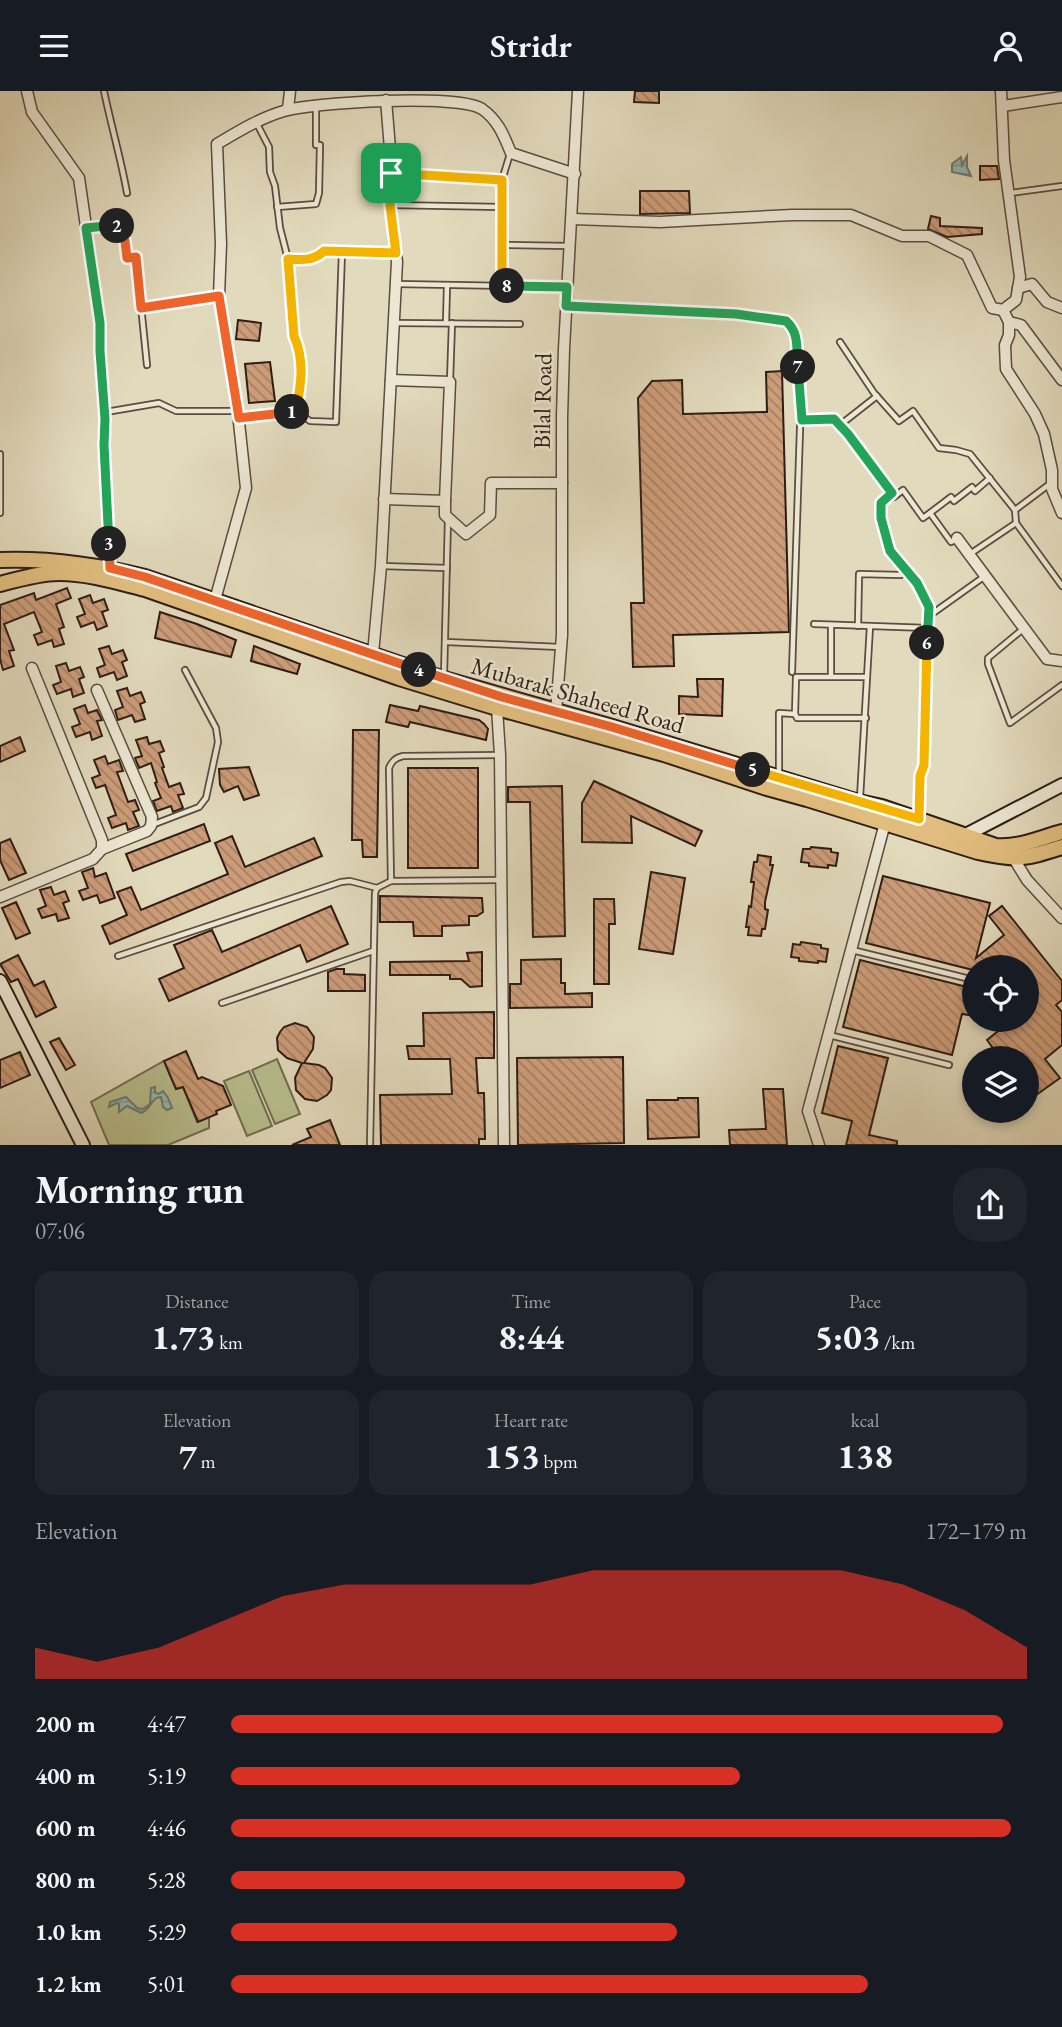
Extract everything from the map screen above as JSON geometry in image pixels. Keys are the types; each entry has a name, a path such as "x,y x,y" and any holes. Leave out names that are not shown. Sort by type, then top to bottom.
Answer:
{"main road":[{"name":"Mubarak Shaheed Road","path":"0,560 46,560 110,568 145,577 444,679 919,819 978,852 1035,856 1062,847"},
{"name":"Mubarak Shaheed Road","path":"0,584 58,573 119,582 399,678 664,754 885,823 957,840"},
{"name":"Mubarak Shaheed Road","path":"1010,853 1021,845 1062,832"}],"street":[{"path":"27,91 32,112 79,178 100,323 110,568"},
{"path":"288,109 289,91"},
{"name":"Bilal Road","path":"556,712 561,647 562,417 566,306 579,91"},
{"path":"572,219 660,222 792,215 851,215 902,236 929,236 967,255 992,308 1003,310 1016,300 1020,277 1004,160 1001,91"},
{"path":"1003,108 1062,97"},
{"path":"215,600 246,488 238,414 219,296 221,244 217,144 256,121 288,109 386,100 450,102 481,108 501,129 511,153 575,174"},
{"path":"373,655 381,566 396,284 386,100"},
{"path":"1018,288 1032,284 1047,302 1062,308"},
{"path":"1003,310 1009,322 1006,369 1035,414 1044,434 1062,513"},
{"path":"1009,322 1021,325 1062,380"},
{"path":"391,380 450,382 445,515 466,534 490,515 491,483 562,483"},
{"path":"384,499 445,501"},
{"path":"957,538 1047,659 1061,662"},
{"path":"32,668 102,840 102,849"},
{"path":"0,897 93,859 102,849 146,831 151,826 152,817 97,690"},
{"path":"497,708 500,755 504,1145"},
{"path":"957,840 1062,785"},
{"path":"819,1145 808,1111 885,823"},
{"path":"1010,853 1027,880 1062,918"},
{"path":"0,981 83,1145"}],"lane":[{"path":"104,91 127,193"},
{"path":"277,207 316,204 319,193 320,145 316,145 316,106"},
{"path":"256,121 268,147 270,172 288,259 294,336 302,365 296,411"},
{"path":"502,286 502,180 511,153"},
{"path":"391,173 502,180"},
{"path":"1010,193 1062,186"},
{"path":"390,205 501,207"},
{"path":"86,228 116,225 125,241 127,258 136,257 147,365"},
{"path":"504,245 570,246"},
{"path":"288,259 309,259 324,251 396,253"},
{"path":"105,412 159,403 176,411 238,414 296,411 310,421 336,422 342,251"},
{"path":"396,284 567,287"},
{"path":"447,285 450,382"},
{"path":"141,308 219,296"},
{"path":"566,306 736,314 786,321 791,325 797,340 802,420 792,672"},
{"path":"394,323 520,324"},
{"path":"840,342 853,364 899,421 913,411 939,448 970,454 1015,510 1016,523 1062,586"},
{"path":"840,425 877,396"},
{"path":"802,420 834,419 894,497 903,490 923,518 951,497 954,501 972,487 975,491 990,478"},
{"path":"0,454 0,513"},
{"path":"1015,510 1055,482"},
{"path":"892,493 881,503 881,518 890,551 908,570 925,595 929,607 924,765 920,776 919,819"},
{"path":"930,513 951,542 957,538"},
{"path":"444,679 448,518"},
{"path":"969,555 1016,523"},
{"path":"381,566 447,568"},
{"path":"858,626 859,574 901,575 908,570"},
{"path":"929,617 985,576"},
{"path":"814,624 928,628"},
{"path":"831,625 831,677"},
{"path":"859,802 870,626"},
{"path":"1024,628 988,658 1010,723 1062,685"},
{"path":"446,642 561,647"},
{"path":"151,826 199,807 205,798 218,743 216,728 185,670"},
{"path":"795,714 796,677 867,677"},
{"path":"778,777 779,713 795,714 797,717 866,718"},
{"path":"391,881 389,768 392,762 403,756 500,755"},
{"path":"118,956 341,882 349,881 377,888 391,881 500,880"},
{"path":"370,1145 377,888"},
{"path":"851,950 962,977"},
{"path":"222,1003 374,951"},
{"path":"828,1035 949,1065"}],"green space":[{"path":"277,1059 300,1114 275,1124 252,1070"},
{"path":"164,1061 176,1089 183,1087 197,1122 209,1117 209,1128 168,1145 109,1145 91,1102"},
{"path":"249,1071 272,1126 247,1136 224,1081"}],"water":[{"path":"967,156 967,167 971,176 952,172 952,164 961,157 962,165"},
{"path":"155,1087 158,1094 163,1091 172,1108 167,1110 163,1107 161,1097 155,1099 147,1109 141,1113 127,1106 119,1112 117,1103 109,1107 110,1102 126,1097 137,1108 143,1109 150,1104 151,1088"}],"building":[{"path":"635,91 659,91 659,103 634,102"},
{"path":"980,166 997,166 999,179 980,180"},
{"path":"640,191 689,191 690,213 640,214"},
{"path":"931,216 940,218 940,226 982,228 982,234 947,237 928,229"},
{"path":"238,320 261,323 259,341 236,339"},
{"path":"270,362 275,401 249,403 245,364"},
{"path":"782,371 789,632 673,635 674,666 633,667 631,603 644,603 638,398 652,381 682,380 683,414 767,412 766,372"},
{"path":"67,588 71,598 56,604 64,627 59,629 64,644 54,647 52,640 38,645 34,635 42,632 34,612 4,624 14,650 9,651 14,666 3,670 0,659 0,605 34,593 36,600"},
{"path":"90,595 93,603 104,599 108,610 102,612 107,626 97,630 94,622 81,627 77,617 85,614 79,599"},
{"path":"160,612 236,640 231,657 155,638"},
{"path":"109,646 112,654 123,650 127,660 122,662 127,676 117,680 114,672 100,677 97,668 105,665 99,649"},
{"path":"254,646 300,664 297,674 251,661"},
{"path":"66,663 69,671 80,667 84,677 79,679 84,693 73,697 71,689 57,694 53,685 61,682 56,666"},
{"path":"697,679 723,679 722,716 679,714 679,696 698,697"},
{"path":"127,688 130,696 141,692 145,702 140,704 145,719 135,722 132,715 118,720 115,710 123,707 117,691"},
{"path":"85,705 88,713 97,710 102,720 97,721 102,736 92,740 90,732 76,737 72,727 80,724 74,709"},
{"path":"390,705 418,711 420,706 479,720 488,729 486,740 410,722 408,727 386,722"},
{"path":"353,730 379,730 377,857 363,857 362,840 352,840"},
{"path":"20,737 25,751 0,762 0,746"},
{"path":"147,737 149,744 160,741 164,751 159,753 164,767 162,768 169,787 180,783 184,794 178,795 183,808 173,812 171,806 157,811 153,801 161,798 151,763 139,768 135,758 142,756 136,740"},
{"path":"105,756 108,764 119,760 123,771 117,772 128,802 135,800 139,810 133,812 139,826 128,830 126,823 112,828 108,818 116,815 105,785 96,788 92,778 100,775 94,760"},
{"path":"249,767 259,795 244,800 238,786 224,792 220,785 219,769"},
{"path":"408,768 478,768 478,868 408,868"},
{"path":"594,781 702,831 695,846 631,816 632,843 582,842 582,803"},
{"path":"562,786 565,936 533,937 530,802 508,802 508,787"},
{"path":"204,824 210,841 133,871 126,854"},
{"path":"232,836 245,867 314,838 322,856 110,944 102,926 127,915 117,892 131,887 141,910 228,874 215,843"},
{"path":"10,839 26,873 9,880 0,860 0,843"},
{"path":"803,849 831,849 831,852 838,853 836,866 809,866 809,863 801,862"},
{"path":"758,855 771,857 770,865 773,865 765,902 765,909 768,910 765,929 762,929 761,936 748,935 749,927 746,927 749,906 751,907 754,862 757,862"},
{"path":"93,868 95,877 106,873 115,898 100,903 97,895 83,900 79,891 88,888 82,872"},
{"path":"651,872 685,878 673,954 639,949"},
{"path":"883,876 990,903 977,955 962,955 962,967 866,943"},
{"path":"51,887 54,895 65,891 69,901 63,903 69,918 58,921 56,914 42,918 38,909 46,906 40,890"},
{"path":"380,896 482,898 483,912 477,916 469,916 469,925 442,926 442,936 414,936 413,922 380,922"},
{"path":"594,899 614,899 615,924 609,924 609,984 594,984"},
{"path":"16,902 30,933 16,939 2,908"},
{"path":"331,906 348,944 307,962 300,945 169,1001 159,979 184,968 174,945 212,930 222,952"},
{"path":"1002,906 1062,981 1062,1000 1056,1005 1062,1012 1062,1045 1045,1059 1060,1078 1039,1093 1039,1046 991,1046 987,1040 997,1032 1039,1032 1039,955 980,955 1004,935 989,916"},
{"path":"801,942 821,945 821,948 828,949 826,962 799,961 799,958 791,957 793,944 800,945"},
{"path":"482,952 482,986 470,987 461,979 450,979 450,975 390,975 390,962 469,961 467,953"},
{"path":"18,955 34,986 44,981 56,1007 36,1017 18,979 11,982 0,964"},
{"path":"561,959 561,983 565,983 565,994 592,993 592,1007 510,1008 510,984 521,984 521,960"},
{"path":"860,960 962,986 962,1014 952,1055 843,1027"},
{"path":"344,969 344,974 365,975 365,991 328,991 328,972"},
{"path":"494,1012 494,1058 476,1058 478,1093 484,1093 485,1139 479,1139 479,1145 381,1145 380,1095 452,1094 450,1059 409,1059 407,1046 424,1046 423,1013"},
{"path":"295,1023 307,1027 314,1037 313,1049 304,1063 325,1068 332,1078 331,1090 317,1101 305,1099 296,1090 295,1078 302,1063 287,1058 278,1050 277,1038 280,1032 284,1027"},
{"path":"59,1038 75,1065 66,1070 50,1042"},
{"path":"838,1046 888,1058 869,1135 897,1141 897,1145 846,1145 852,1121 822,1113"},
{"path":"186,1051 198,1079 202,1077 223,1086 231,1105 198,1122 183,1087 176,1089 164,1061"},
{"path":"20,1052 30,1075 0,1088 0,1060"},
{"path":"623,1057 624,1143 518,1145 517,1058"},
{"path":"763,1089 783,1089 787,1145 730,1145 729,1130 766,1129"},
{"path":"698,1098 699,1137 648,1139 647,1100"},
{"path":"330,1120 340,1145 292,1145 311,1137 307,1129"}],"route":[{"path":"391,173 502,180 502,286 567,287 566,306 736,314 774,318 791,325 797,340 802,420 834,419 892,493 881,503 886,540 890,551 908,570 925,595 929,607 924,765 920,776 919,819 502,697 145,577 110,568 100,323 86,228 116,225 125,241 127,258 136,257 141,308 219,296 239,418 296,411 302,365 294,336 288,259 309,259 324,251 396,253 390,205 391,173"}]}
